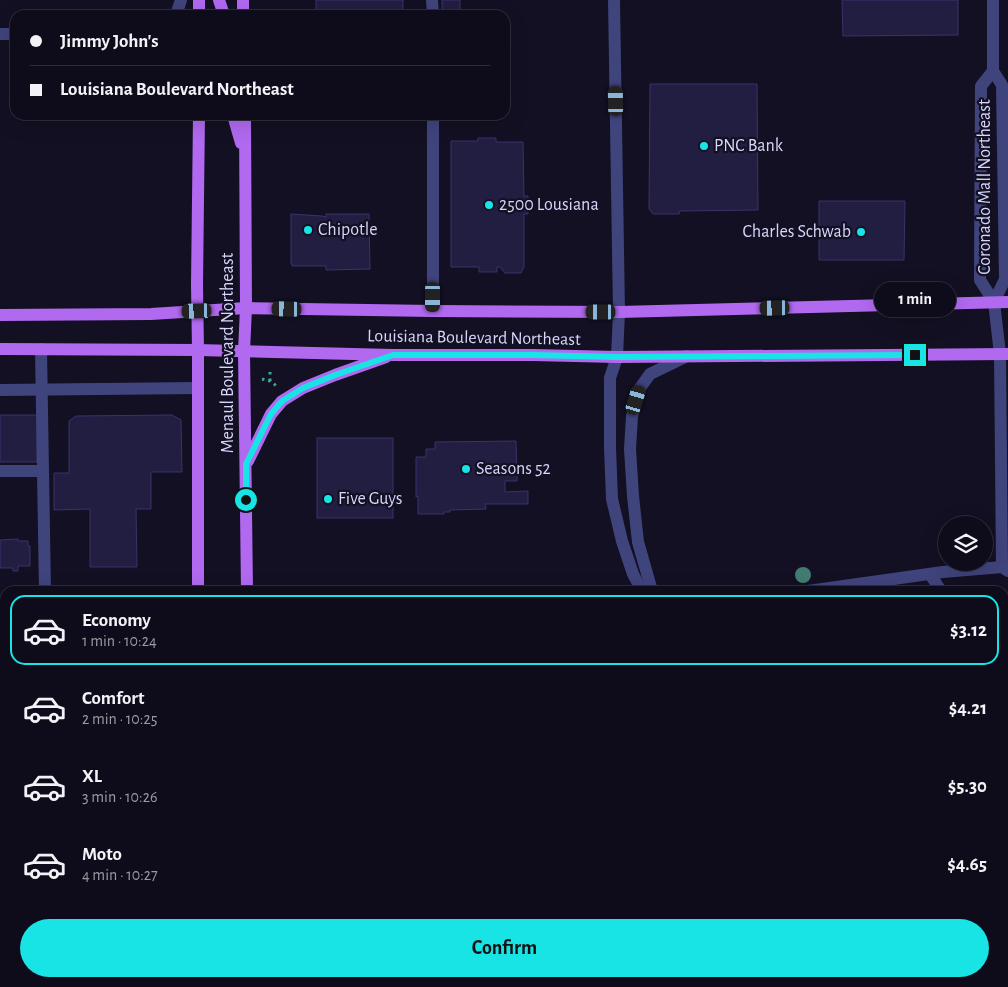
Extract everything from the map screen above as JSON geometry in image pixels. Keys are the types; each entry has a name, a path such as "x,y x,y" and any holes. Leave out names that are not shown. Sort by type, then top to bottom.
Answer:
{"main road":[{"name":"Menaul Boulevard Northeast","path":"198,586 197,311 199,120"},
{"path":"234,120 245,157"},
{"name":"Menaul Boulevard Northeast","path":"245,120 246,308 244,351 247,586"},
{"name":"Louisiana Boulevard Northeast","path":"0,315 151,314 246,308 619,312 1008,302"},
{"name":"Louisiana Boulevard Northeast","path":"0,349 198,350 393,355 617,357 1004,354"},
{"path":"246,464 271,414 282,401 303,388 393,355"}],"street":[{"path":"614,0 619,312 617,357 610,378 612,499 624,549 639,586"},
{"path":"993,0 993,71"},
{"name":"Coronado Mall Northeast","path":"994,302 1005,279 1002,85 993,71 981,86 980,280 994,302 1004,354 1005,569"},
{"path":"433,120 433,311"},
{"path":"41,349 45,586"},
{"path":"651,586 637,533 630,449 632,416 640,388 650,374 686,356"},
{"path":"0,390 198,388"},
{"path":"0,471 43,471"},
{"path":"847,586 975,569 1005,569"},
{"path":"930,574 938,586"}],"path":[{"path":"270,372 270,381"},
{"path":"262,379 270,381 280,389"}],"building":[{"path":"316,0 403,0 403,10 316,10"},
{"path":"442,0 460,0 460,10 442,10"},
{"path":"842,0 958,0 958,35 843,36"},
{"name":"PNC Bank","path":"650,84 757,84 758,210 680,211 679,214 653,214 649,209"},
{"name":"2500 Lousiana","path":"478,138 496,138 496,142 523,142 524,196 528,196 528,214 524,214 524,267 521,273 505,273 500,267 497,267 497,272 479,272 479,267 451,267 451,141 478,141"},
{"path":"819,201 905,201 904,260 819,260"},
{"path":"291,214 326,217 326,214 369,214 370,269 326,270 326,266 292,266"},
{"path":"0,415 37,415 37,462 0,462"},
{"path":"172,415 181,420 182,472 151,472 151,509 136,509 137,567 90,567 90,509 54,510 54,473 69,473 69,421 76,416"},
{"path":"317,438 393,438 393,518 317,518"},
{"name":"Seasons 52","path":"516,441 517,481 505,481 505,492 528,491 528,504 485,504 486,509 450,510 450,512 444,512 444,514 418,514 416,457 426,457 426,449 435,449 435,442"},
{"path":"18,539 18,541 28,541 28,546 30,546 30,566 18,566 18,571 13,571 13,568 0,568 0,540"}],"place":[{"name":"PNC Bank","path":"704,146"},
{"name":"2500 Lousiana","path":"489,205"},
{"name":"Chipotle","path":"308,230"},
{"name":"Charles Schwab","path":"861,232"},
{"name":"Seasons 52","path":"466,469"},
{"name":"Five Guys","path":"328,499"}],"route":[{"path":"246,500 246,464 271,414 282,401 303,388 393,355 617,357 915,355"}]}
